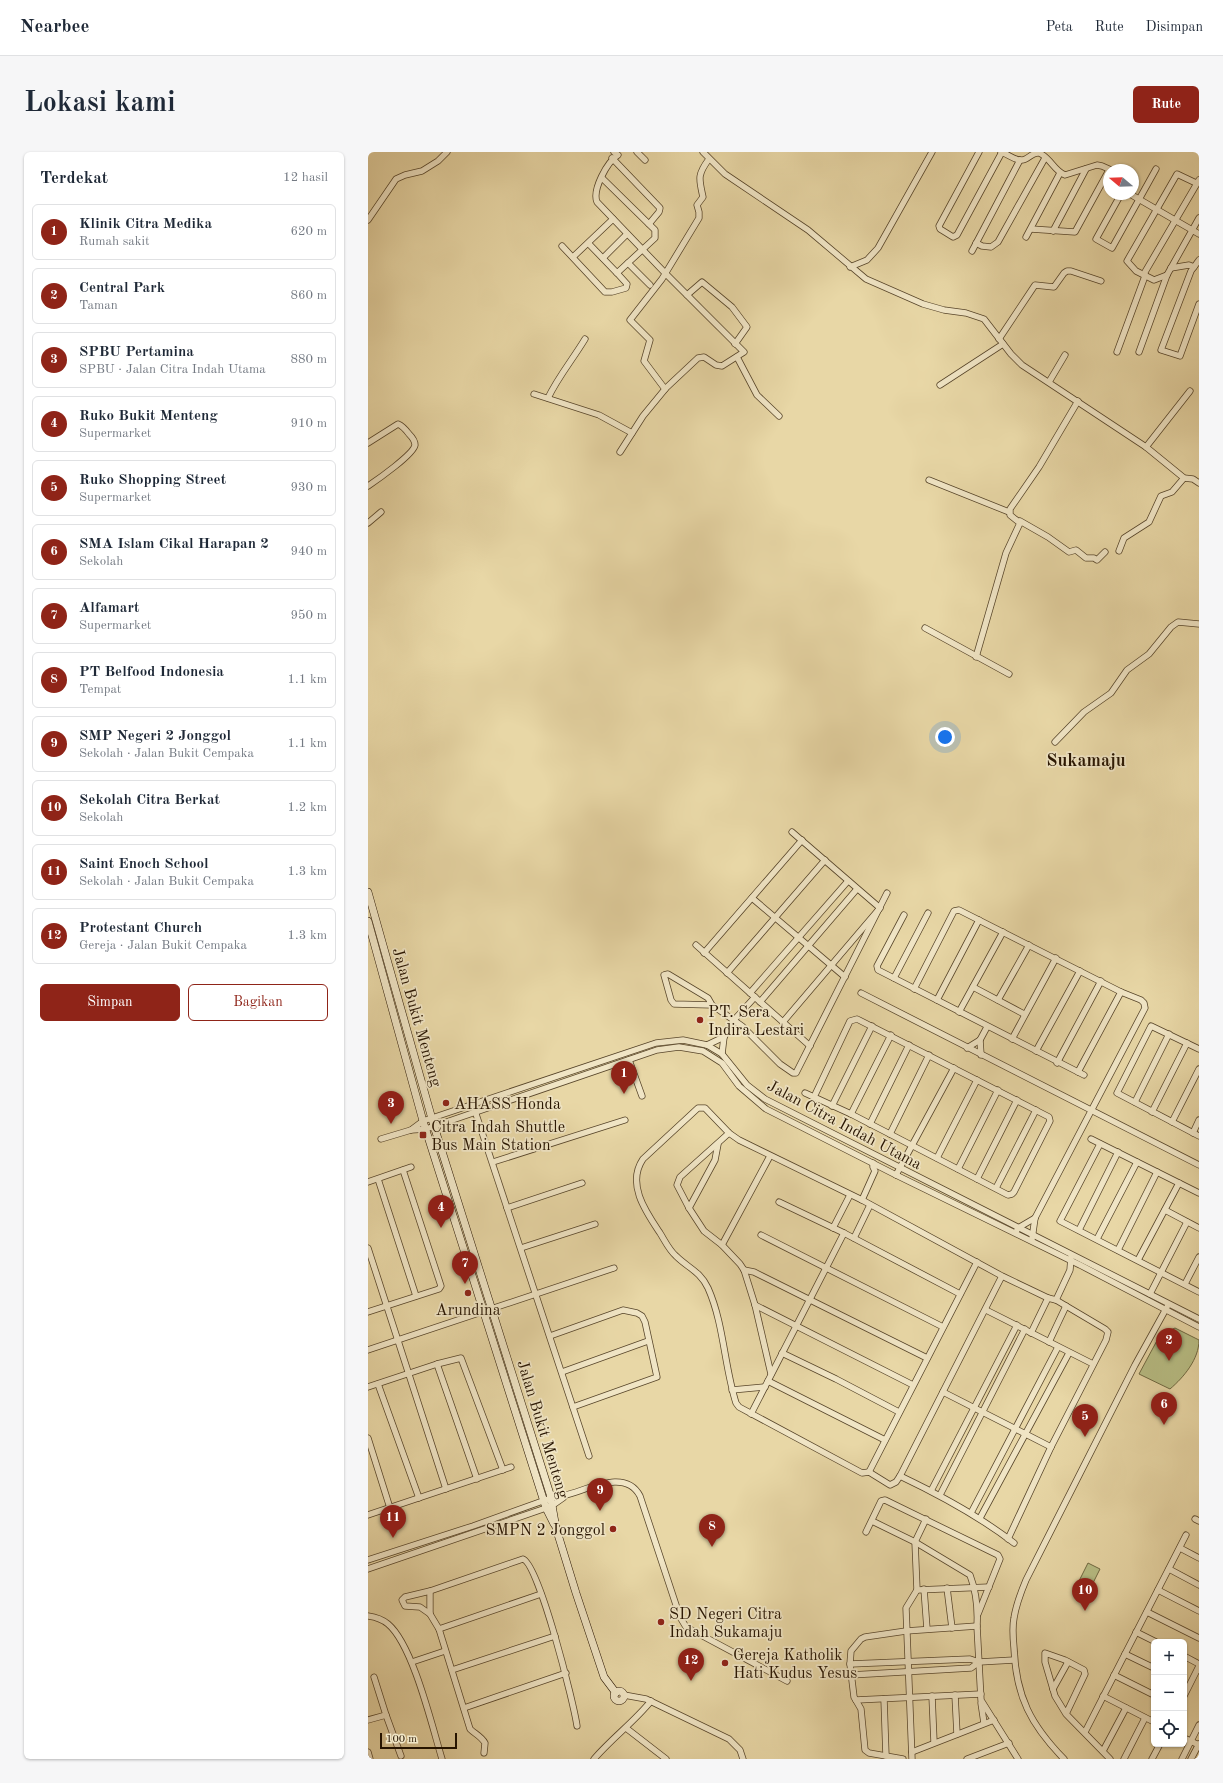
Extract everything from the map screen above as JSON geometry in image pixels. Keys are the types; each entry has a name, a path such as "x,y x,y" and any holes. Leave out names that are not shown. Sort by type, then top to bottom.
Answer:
{"street":[{"path":"368,220 396,179 422,171 438,161 447,152"},
{"path":"637,152 645,160"},
{"path":"703,152 730,178 808,230 866,279 923,304 979,317 987,323 1022,365 1146,447 1184,478 1193,479 1199,483"},
{"path":"850,267 868,260 878,248 932,152"},
{"path":"979,152 939,226 940,229 953,237 956,236 1002,152 1020,160 1026,159 1036,153 1045,158 1060,173 1067,176 1100,165 1103,166"},
{"path":"620,452 643,416 665,389 701,357 707,358 719,366 722,366 744,352 600,206 596,199 602,178 616,154 660,208 659,212 649,224"},
{"path":"976,243 982,246 991,247 998,242 1045,158"},
{"path":"665,389 644,361 650,340 630,320 662,279 699,218 700,212 697,206 703,197 699,186 700,176 709,159"},
{"path":"972,252 1020,160"},
{"path":"1053,231 1086,169"},
{"path":"1118,200 1096,239 1112,248 1156,169"},
{"path":"1026,237 1060,173"},
{"path":"1117,352 1145,276 1145,272 1198,182 1177,174 1127,261 1136,271 1145,276 1154,280 1167,275"},
{"path":"602,178 655,230 657,235 617,273"},
{"path":"1031,229 1076,231 1103,183"},
{"path":"1140,200 1199,234"},
{"path":"1139,352 1167,275 1199,218"},
{"path":"573,257 613,219"},
{"path":"603,258 627,234"},
{"path":"562,246 607,292 623,289 627,285 603,258 588,244"},
{"path":"1199,260 1191,271 1161,350 1180,356 1199,304"},
{"path":"628,263 650,285"},
{"path":"1171,268 1189,265 1194,267"},
{"path":"999,339 1035,285 1054,287 1064,273 1071,271 1101,281"},
{"path":"687,295 702,282 732,307 747,327 735,344"},
{"path":"548,398 557,379 576,354 584,339"},
{"path":"940,385 1003,344"},
{"path":"1049,382 1065,355"},
{"path":"737,357 757,395 779,416"},
{"path":"1146,447 1190,391"},
{"path":"534,394 599,415 632,433"},
{"path":"1009,512 1039,467 1078,401"},
{"path":"368,443 398,424 402,426 414,440 415,445 405,457 368,486"},
{"path":"1119,551 1124,538 1149,522 1161,496 1173,491 1184,478"},
{"path":"929,480 1009,512 1010,515 1048,537 1070,552 1076,550 1086,558 1094,558 1098,560 1105,552"},
{"path":"368,523 381,512"},
{"path":"976,658 1004,560 1020,521"},
{"path":"1055,742 1084,712 1111,694 1127,670 1149,654 1171,627 1178,622 1199,624"},
{"path":"925,628 976,658 1009,674"},
{"path":"792,832 880,908"},
{"path":"704,952 802,840"},
{"path":"727,973 825,860"},
{"path":"750,993 848,881"},
{"path":"760,1002 857,889"},
{"name":"Jalan Bukit Menteng","path":"368,892 434,1126 552,1502 556,1528"},
{"path":"712,1005 674,1004 671,1000 664,975 668,974 708,998 712,1005 734,1020 780,1064 793,1073 796,1073 887,893"},
{"path":"752,898 845,977"},
{"path":"783,1022 880,908"},
{"path":"914,988 954,910 959,910 1121,992 1141,1000 1144,1003 1144,1008 1035,1218 1032,1239"},
{"path":"894,978 928,913"},
{"path":"904,915 877,966 878,970 1081,1074 1121,992"},
{"path":"937,1000 979,920"},
{"name":"Jalan Bukit Menteng","path":"368,921 423,1121 546,1508 556,1528"},
{"path":"959,1012 1002,932"},
{"path":"696,945 810,1046"},
{"path":"998,1000 1029,945"},
{"path":"1012,1039 1024,1014 1056,958"},
{"path":"1036,1052 1080,971"},
{"path":"1057,1062 1101,981"},
{"path":"973,987 1024,1014"},
{"path":"861,993 1199,1165"},
{"path":"722,1054 724,1037 734,1020 755,997"},
{"path":"805,1093 851,1114 1008,1195 1012,1194 1050,1123 1049,1117 891,1035 857,1019 850,1021 814,1097"},
{"path":"832,1106 872,1026"},
{"path":"1199,1049 1151,1026 1117,1093 1199,1136"},
{"path":"967,1048 980,1040 987,1027"},
{"path":"1135,1102 1169,1034"},
{"path":"851,1114 891,1035"},
{"path":"707,1045 724,1037"},
{"name":"Jalan Citra Indah Utama","path":"411,1130 423,1121 656,1043 684,1040 707,1045 722,1054 747,1085 766,1100 900,1168 1032,1239 1150,1294 1199,1319"},
{"path":"980,1040 981,1055"},
{"path":"1152,1112 1187,1043"},
{"path":"870,1124 909,1045"},
{"path":"381,1139 411,1130 426,1129 657,1050 679,1047 690,1048 703,1051 722,1063 739,1086 766,1109 896,1175 1017,1231 1035,1218"},
{"path":"890,1134 929,1055"},
{"path":"629,1060 642,1096"},
{"path":"896,1175 954,1068"},
{"path":"1172,1122 1199,1069"},
{"path":"937,1158 977,1080"},
{"path":"958,1169 998,1090"},
{"path":"977,1179 1017,1100"},
{"path":"1002,1276 900,1476 896,1482 890,1484 869,1472 862,1473 739,1407 736,1403 732,1390 715,1306 707,1286 699,1273 674,1255 641,1201 636,1178 638,1167 643,1159 700,1106 708,1109 729,1133 739,1140 862,1200 1002,1276 1048,1298 1056,1300 1098,1324 1108,1332 1106,1340 1051,1447 1008,1539"},
{"path":"996,1188 1036,1110"},
{"path":"475,1112 493,1162 589,1456"},
{"path":"493,1162 625,1120"},
{"path":"1193,1132 1199,1120"},
{"path":"729,1133 680,1177 677,1182 677,1188 704,1231 722,1245 744,1270 755,1305 772,1374"},
{"path":"1091,1139 1199,1193"},
{"path":"689,1208 715,1160 718,1144"},
{"path":"1100,1144 1060,1221 1199,1292"},
{"path":"1079,1230 1118,1152"},
{"path":"722,1245 770,1156"},
{"path":"1097,1239 1137,1162"},
{"path":"862,1200 875,1171 873,1163"},
{"path":"368,1182 411,1168"},
{"path":"875,1171 883,1168"},
{"path":"368,1312 439,1289 441,1284 404,1170"},
{"path":"1118,1250 1157,1172"},
{"path":"378,1179 416,1296"},
{"path":"1138,1260 1179,1183"},
{"path":"507,1208 582,1184"},
{"path":"833,1228 850,1195"},
{"path":"779,1202 854,1238 960,1294"},
{"path":"854,1238 870,1205"},
{"path":"1164,1210 1199,1228"},
{"path":"1150,1294 1186,1222"},
{"path":"520,1248 595,1224"},
{"path":"751,1414 844,1233"},
{"path":"761,1235 942,1327"},
{"path":"368,1248 446,1489"},
{"path":"1056,1300 1070,1270 1071,1257"},
{"path":"1185,1284 1199,1257"},
{"path":"869,1472 942,1327 977,1262"},
{"path":"1070,1270 1082,1262 1165,1310 1199,1327"},
{"path":"368,1350 614,1268"},
{"path":"744,1270 754,1272 927,1358"},
{"path":"1030,1333 1048,1298"},
{"path":"1064,1759 1050,1744 1028,1711 1017,1682 1014,1660 1014,1618 1026,1580 1135,1365 1169,1304"},
{"path":"755,1305 913,1385"},
{"path":"1049,1342 1066,1306"},
{"path":"550,1336 627,1310 642,1316 645,1322 657,1376 573,1407"},
{"path":"986,1310 1093,1364"},
{"path":"931,1491 1016,1325"},
{"path":"940,1495 1025,1329"},
{"path":"562,1372 648,1341"},
{"path":"971,1513 1016,1430 1058,1347"},
{"path":"782,1353 899,1412"},
{"path":"980,1518 1069,1353"},
{"path":"368,1387 437,1364 459,1358 463,1360 503,1470"},
{"path":"437,1364 476,1479"},
{"path":"768,1380 885,1440"},
{"path":"378,1384 419,1498"},
{"path":"732,1390 765,1387"},
{"path":"943,1392 1051,1447"},
{"path":"368,1438 390,1508"},
{"path":"368,1515 511,1467"},
{"path":"900,1476 940,1495 980,1518 1014,1543"},
{"path":"368,1569 546,1508 552,1502 563,1498 616,1481 630,1484 636,1489 643,1503 680,1617 686,1627 787,1681"},
{"path":"866,1532 881,1501 885,1500 999,1556 1000,1559 978,1614 976,1626 984,1723"},
{"path":"368,1560 474,1526 544,1501 552,1502"},
{"path":"912,1759 906,1606 917,1590 914,1542 926,1519"},
{"path":"872,1521 914,1542 970,1575 974,1587 978,1614"},
{"path":"474,1526 476,1533"},
{"path":"556,1528 604,1677 616,1693 614,1698 618,1701 623,1700 624,1695 631,1695 651,1701 729,1739 740,1750 743,1759"},
{"path":"1085,1732 1186,1535"},
{"path":"421,1543 423,1550"},
{"path":"1180,1548 1199,1558"},
{"path":"484,1753 485,1743 479,1735 474,1733 470,1728 439,1629 430,1614 420,1607 404,1606 402,1600 405,1597 430,1591 523,1559 528,1563 541,1594 555,1636 575,1709 577,1726"},
{"path":"1168,1569 1199,1585"},
{"path":"917,1590 989,1587"},
{"path":"947,1588 952,1628"},
{"path":"924,1589 928,1630"},
{"path":"1158,1590 1199,1611"},
{"path":"430,1591 430,1614"},
{"path":"439,1629 541,1594"},
{"path":"1147,1612 1199,1638"},
{"path":"368,1616 379,1618 394,1630 404,1645 412,1662 442,1759"},
{"path":"903,1759 869,1753 865,1750 861,1709 856,1700 851,1675 851,1651 862,1638 906,1631 976,1626"},
{"path":"1136,1632 1151,1640"},
{"path":"452,1670 555,1636"},
{"path":"412,1662 445,1651"},
{"path":"1066,1714 1085,1674 1082,1668 1047,1653 1044,1655 1055,1696 1066,1714 1110,1759"},
{"path":"1125,1654 1151,1667"},
{"path":"1187,1658 1199,1665 1187,1683"},
{"path":"850,1664 970,1659 979,1662 1014,1660"},
{"path":"851,1675 971,1668 979,1662"},
{"path":"1053,1689 1068,1662"},
{"path":"464,1708 566,1673"},
{"path":"1114,1675 1151,1694"},
{"path":"374,1677 386,1716 401,1756"},
{"path":"856,1700 955,1694 981,1694"},
{"path":"955,1694 957,1734"},
{"path":"932,1696 934,1742"},
{"path":"1103,1696 1151,1721"},
{"path":"884,1699 886,1756"},
{"path":"981,1700 1018,1759"},
{"path":"594,1759 651,1701"},
{"path":"1103,1751 1126,1708"},
{"path":"368,1720 386,1716"},
{"path":"1124,1759 1145,1718"},
{"path":"912,1752 934,1742 994,1720"},
{"path":"1182,1759 1199,1725"},
{"path":"626,1728 666,1759"},
{"path":"1187,1739 1199,1745 1191,1759"},
{"path":"967,1759 1009,1743"},
{"path":"1152,1759 1158,1747"},
{"path":"368,1752 370,1759"}],"green space":[{"path":"1175,1328 1199,1340 1194,1361 1170,1389 1139,1374 1160,1335"},
{"path":"1088,1563 1100,1569 1090,1589 1078,1583"}],"place":[{"name":"PT. Sera Indira Lestari","path":"700,1020"},
{"name":"Klinik Citra Medika","path":"624,1094"},
{"name":"AHASS Honda","path":"446,1103"},
{"name":"SPBU Pertamina","path":"391,1124"},
{"name":"Citra Indah Shuttle Bus Main Station","path":"423,1135"},
{"name":"Ruko Bukit Menteng","path":"441,1228"},
{"name":"Alfamart","path":"465,1284"},
{"name":"Arundina","path":"468,1293"},
{"name":"Central Park","path":"1169,1361"},
{"name":"SMA Islam Cikal Harapan 2","path":"1164,1425"},
{"name":"Ruko Shopping Street","path":"1085,1437"},
{"name":"SMP Negeri 2 Jonggol","path":"600,1511"},
{"name":"SMPN 2 Jonggol","path":"613,1529"},
{"name":"Saint Enoch School","path":"393,1538"},
{"name":"PT Belfood Indonesia","path":"712,1547"},
{"name":"Sekolah Citra Berkat","path":"1085,1611"},
{"name":"SD Negeri Citra Indah Sukamaju","path":"661,1622"},
{"name":"Gereja Katholik Hati Kudus Yesus","path":"725,1663"},
{"name":"Protestant Church","path":"691,1681"}],"district":[{"name":"Sukamaju","path":"1086,760"}]}
